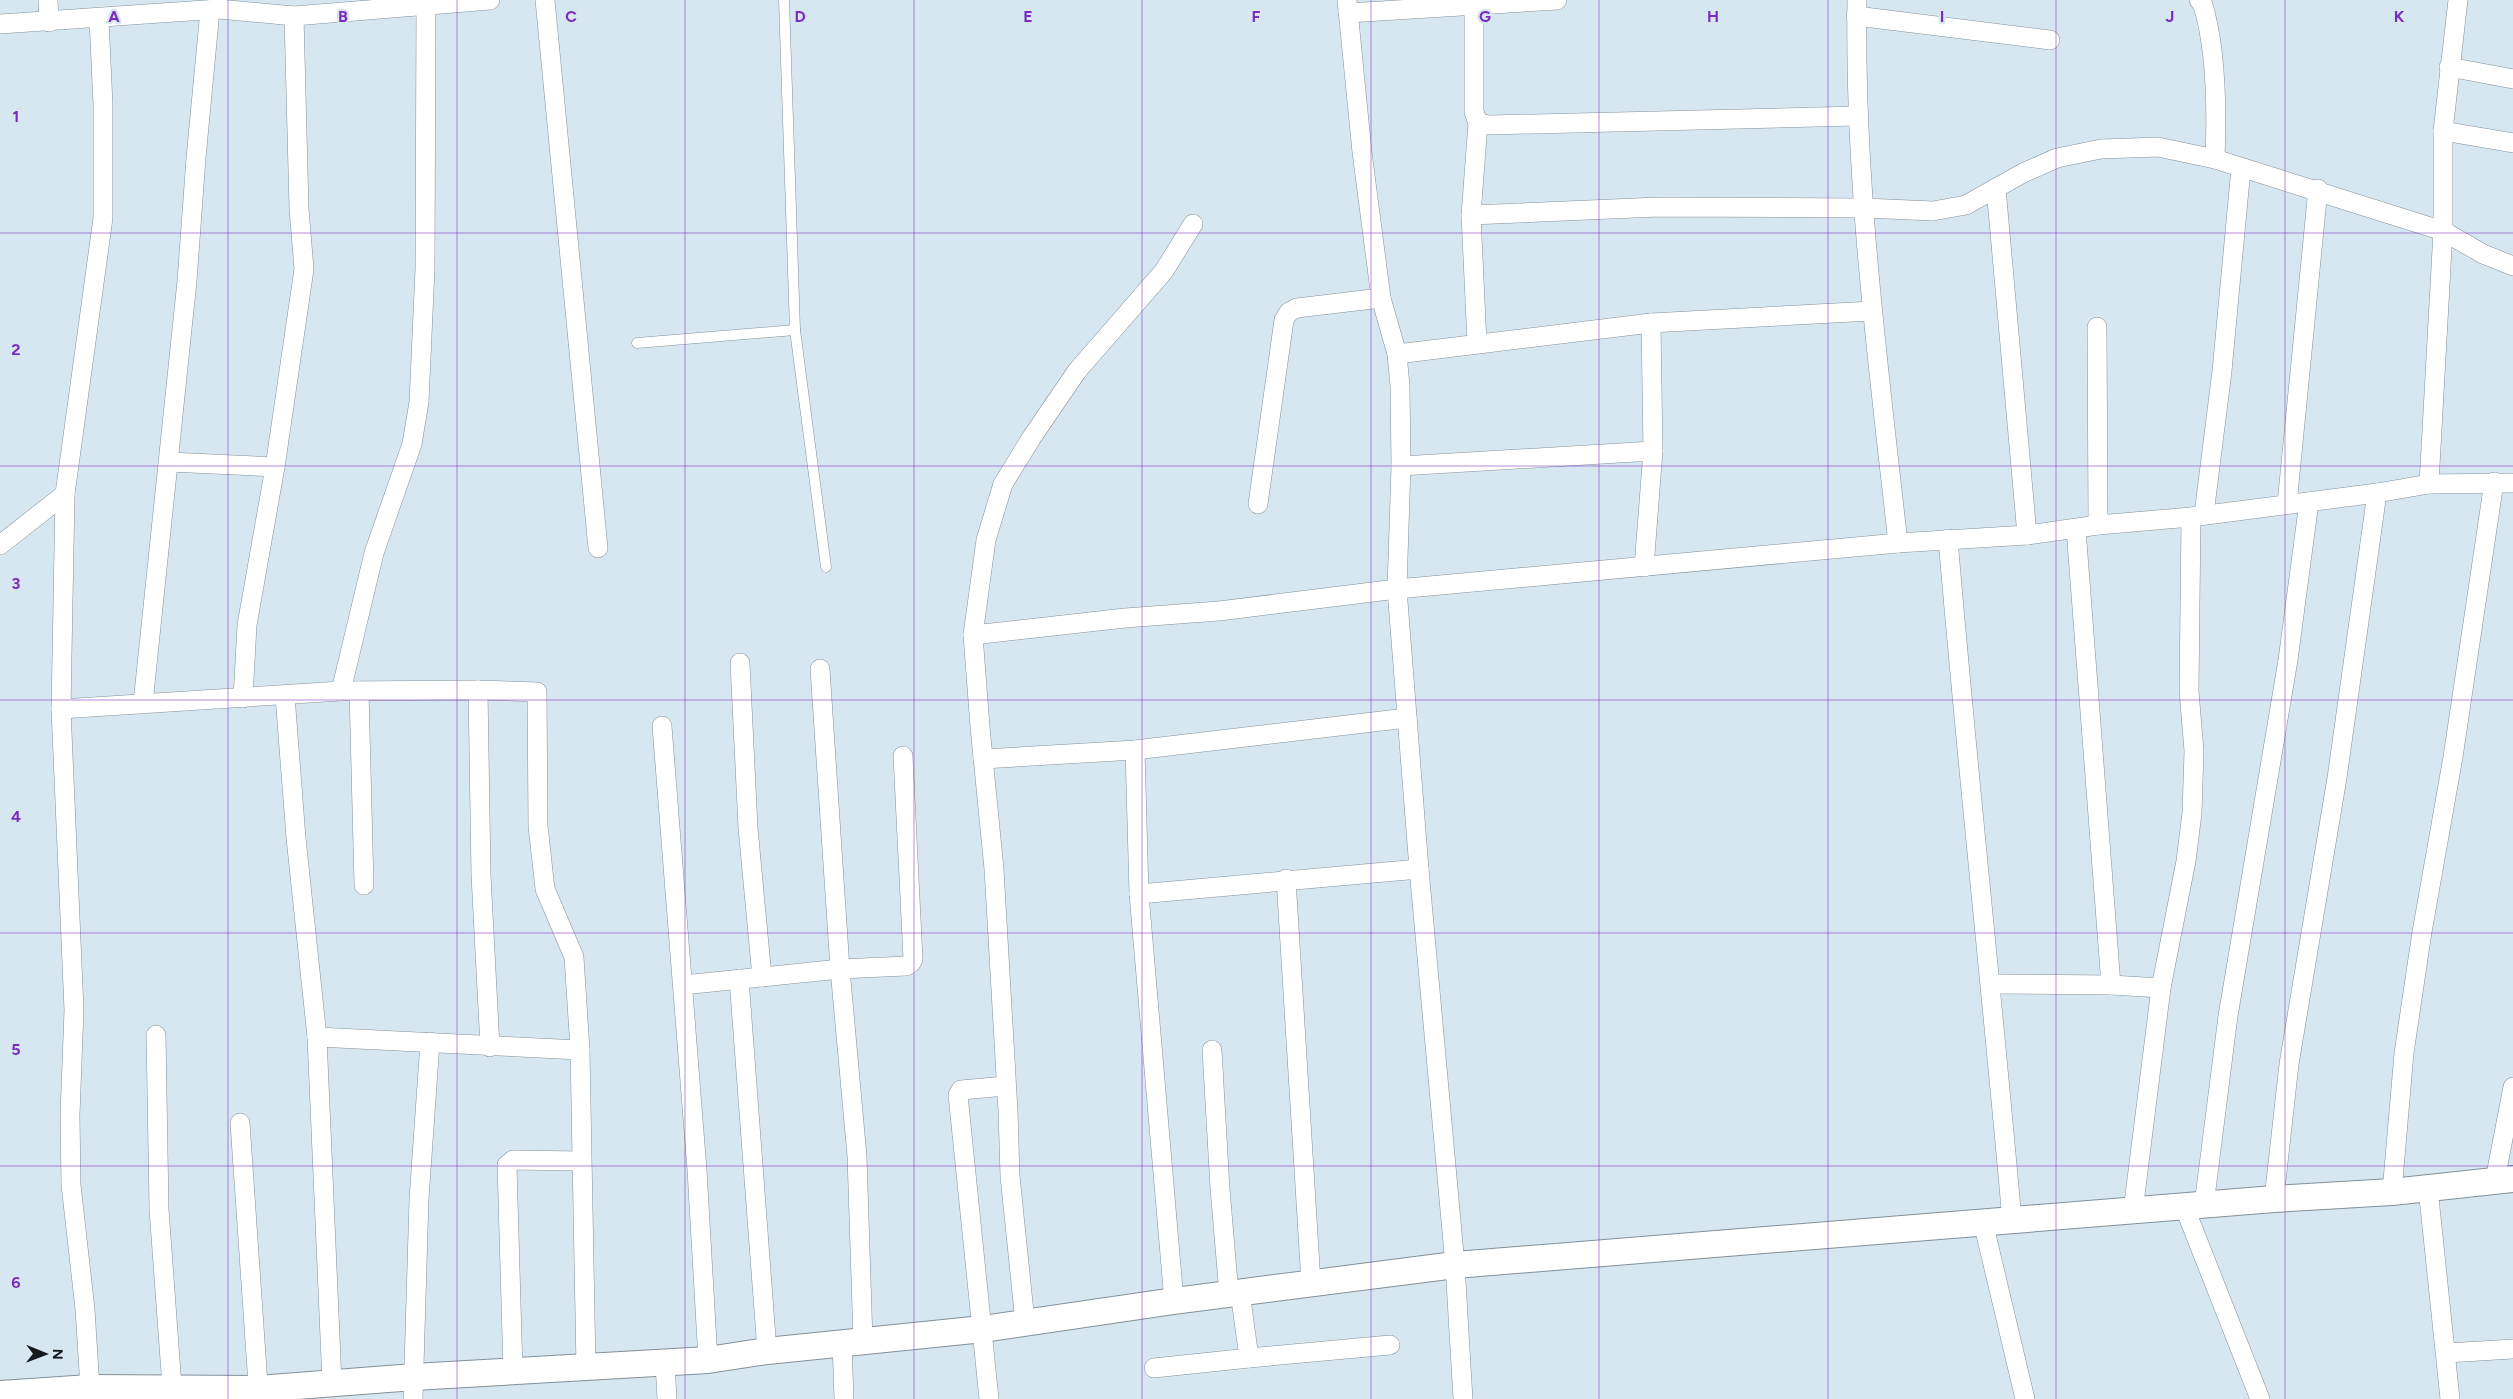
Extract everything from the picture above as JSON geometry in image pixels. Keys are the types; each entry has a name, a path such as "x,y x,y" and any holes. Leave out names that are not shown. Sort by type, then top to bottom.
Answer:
{"street":[{"path":"48,0 49,22"},
{"path":"0,24 98,19 165,6 217,6 294,16 351,5 426,4 490,0"},
{"path":"545,0 598,548"},
{"path":"1463,1399 1455,1265 1419,869 1397,589 1402,466 1400,386 1397,354 1381,298 1362,152 1348,6 1474,6 1557,0"},
{"path":"2199,0 2202,2 2206,13 2214,76 2217,113 2215,159"},
{"path":"2429,484 2443,231 2443,131 2458,0"},
{"path":"364,885 350,691 374,553 412,444 419,402 426,260 426,4"},
{"path":"143,703 187,280 196,148 217,6"},
{"path":"1474,6 1474,112 1478,123 1471,215 1477,343"},
{"path":"1898,543 1872,311 1857,116 1857,8 2050,40"},
{"path":"243,698 247,625 275,467 304,269 299,208 294,16"},
{"path":"90,1388 86,1310 71,1185 70,1115 74,1010 61,708 65,494 104,218 103,106 98,19"},
{"path":"2450,67 2513,79"},
{"path":"1478,123 1490,125 1857,116"},
{"path":"2443,131 2513,143"},
{"path":"1471,215 1658,207 1865,208 1933,211 1966,205 2056,158 2101,149 2158,148 2215,159 2318,189 2443,231 2483,254 2513,266"},
{"path":"2132,1211 2161,988 2186,861 2192,814 2194,751 2189,691 2197,516 2222,371 2241,168"},
{"path":"1996,188 2027,535"},
{"path":"2287,504 2318,189"},
{"path":"1025,1322 1010,1176 994,869 973,635 986,540 1003,484 1077,371 1164,271 1192,224"},
{"path":"1258,504 1284,320 1289,312 1298,308 1381,298"},
{"path":"1397,354 1651,323 1872,311"},
{"path":"1644,567 1653,451 1651,323"},
{"path":"2097,327 2098,525"},
{"path":"1402,466 1653,451"},
{"path":"169,462 275,467"},
{"path":"973,635 1125,618 1218,611 1397,589 1898,543 2027,535 2098,525 2197,516 2309,502 2429,484 2504,483 2422,932 2408,1025 2392,1192"},
{"path":"2274,1199 2289,1064 2337,778 2377,493"},
{"path":"0,545 65,494"},
{"path":"2260,1399 2194,1206 2288,660 2309,502"},
{"path":"2076,529 2111,985"},
{"path":"1948,539 1968,769 1991,984 2012,1220"},
{"path":"740,663 748,828 762,977"},
{"path":"820,669 840,968 857,1156 852,1342 844,1399"},
{"path":"478,690 481,875 490,1047"},
{"path":"61,708 350,691 478,690 537,692 538,826 545,890 574,957 580,1050 580,1161 586,1368"},
{"path":"285,696 296,838 316,1037 332,1383"},
{"path":"983,759 1135,750 1407,718"},
{"path":"662,726 683,985 708,1360"},
{"path":"1135,750 1138,894 1174,1301"},
{"path":"683,985 840,968 906,966 911,963 913,959 903,756"},
{"path":"1138,894 1286,879 1419,869"},
{"path":"1286,879 1311,1283"},
{"path":"739,979 767,1351"},
{"path":"1991,984 2111,985 2161,988"},
{"path":"156,1035 159,1208 172,1387"},
{"path":"316,1037 580,1050"},
{"path":"414,1388 419,1199 430,1042"},
{"path":"1212,1050 1220,1189 1235,1293 1249,1358"},
{"path":"989,1399 958,1095 961,1090 968,1088 1006,1086"},
{"path":"0,1394 90,1388 172,1387 258,1394 332,1383 414,1388 513,1372 708,1360 767,1351 983,1329 1174,1301 1455,1265 2274,1199 2392,1192 2504,1179 2513,1087"},
{"path":"240,1123 258,1394"},
{"path":"513,1372 507,1165 513,1160 580,1161"},
{"path":"2428,1188 2447,1353 2450,1399"},
{"path":"1983,1222 2024,1399"},
{"path":"1154,1368 1390,1345"},
{"path":"2447,1353 2513,1349"},
{"path":"665,1363 667,1399"}],"lane":[{"path":"784,0 795,330 826,567"},
{"path":"636,343 795,330"}]}
